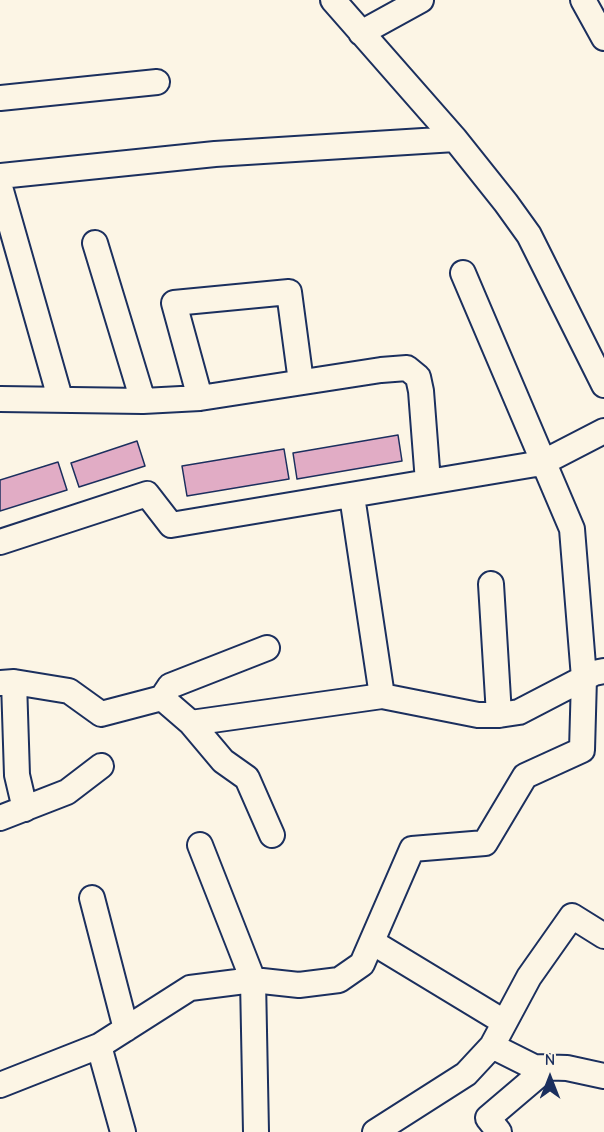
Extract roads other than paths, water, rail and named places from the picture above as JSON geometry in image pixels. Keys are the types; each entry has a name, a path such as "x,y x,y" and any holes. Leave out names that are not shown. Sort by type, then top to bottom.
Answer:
{"street":[{"path":"333,0 455,140 528,235 604,385"},
{"path":"361,33 421,0"},
{"path":"583,0 604,38"},
{"path":"0,98 158,82"},
{"path":"0,176 215,154 455,140"},
{"path":"0,187 60,398"},
{"path":"95,243 143,401"},
{"path":"0,1085 99,1046 190,988 253,980 298,985 339,980 362,964 412,849 485,843 525,776 582,750 594,675 572,529 542,464 463,273"},
{"path":"200,398 174,303 289,292 301,382"},
{"path":"0,399 60,398 143,401 200,398 400,367 413,372 418,377 428,482"},
{"path":"0,542 147,494 171,525 542,464 604,431"},
{"path":"352,496 382,696"},
{"path":"491,584 499,715"},
{"path":"25,809 17,775 7,683 69,691 101,714 162,698 170,686 267,648"},
{"path":"191,723 382,696 478,715 499,715 519,712 594,675"},
{"path":"162,698 191,723 223,761 247,778 272,835"},
{"path":"0,818 67,792 101,766"},
{"path":"200,845 253,980 256,1132"},
{"path":"92,898 126,1029"},
{"path":"375,1132 466,1074 492,1046 528,977 572,916 604,936"},
{"path":"372,942 504,1022"},
{"path":"99,1046 123,1132"},
{"path":"492,1046 534,1067 567,1068 604,1076"},
{"path":"499,1132 488,1118 548,1067"}]}
